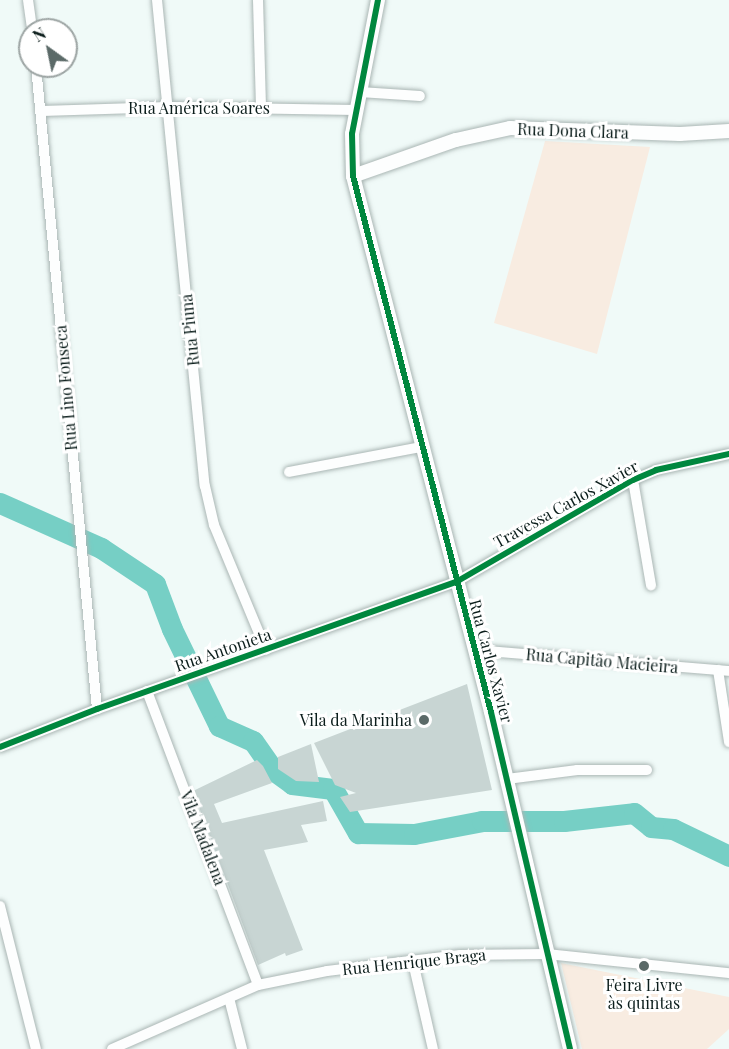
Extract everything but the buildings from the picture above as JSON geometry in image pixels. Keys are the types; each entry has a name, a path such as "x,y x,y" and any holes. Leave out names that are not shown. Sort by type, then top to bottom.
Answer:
{"street":[{"path":"28,0 30,18"},
{"name":"Rua Piuna","path":"157,0 207,497 214,525 266,650"},
{"path":"258,0 261,108"},
{"name":"Rua Carlos Xavier","path":"378,0 356,110 351,153 353,176 507,779 570,1049"},
{"name":"Rua Lino Fonseca","path":"38,78 97,709"},
{"path":"360,92 420,96"},
{"name":"Rua América Soares","path":"42,111 168,106 356,110"},
{"name":"Rua Dona Clara","path":"353,176 456,140 510,128 680,134 729,130"},
{"path":"289,472 421,447"},
{"name":"Travessa Carlos Xavier","path":"456,582 633,480 656,470 729,454"},
{"path":"633,480 651,585"},
{"name":"Rua Antonieta","path":"0,747 97,709 456,582"},
{"name":"Rua Capitão Macieira","path":"474,651 724,671"},
{"path":"724,671 729,742"},
{"name":"Vila Madalena","path":"147,691 258,984"},
{"path":"507,779 578,770 647,770"},
{"path":"0,906 36,1049"},
{"name":"Rua Henrique Braga","path":"112,1049 258,984 327,970 460,955 547,954 729,974"},
{"path":"413,962 433,1049"},
{"path":"229,998 242,1049"}],"shaded area":[{"path":"545,141 650,147 597,354 494,323"},
{"path":"561,963 729,997 729,1029 707,1049 582,1049"}],"waterway":[{"path":"0,503 101,548 155,584 172,629 219,726 253,741 273,770 292,784 333,789 358,833 414,834 482,821 564,821 634,813 651,827 673,829 729,856"}],"cycle path":[{"path":"378,0 352,134 353,176 491,712 570,1049"},
{"path":"0,747 97,709 456,582 633,480 656,470 729,454"}],"place":[{"name":"Vila da Marinha","path":"424,720"},
{"name":"Feira Livre às quintas","path":"644,966"}]}
